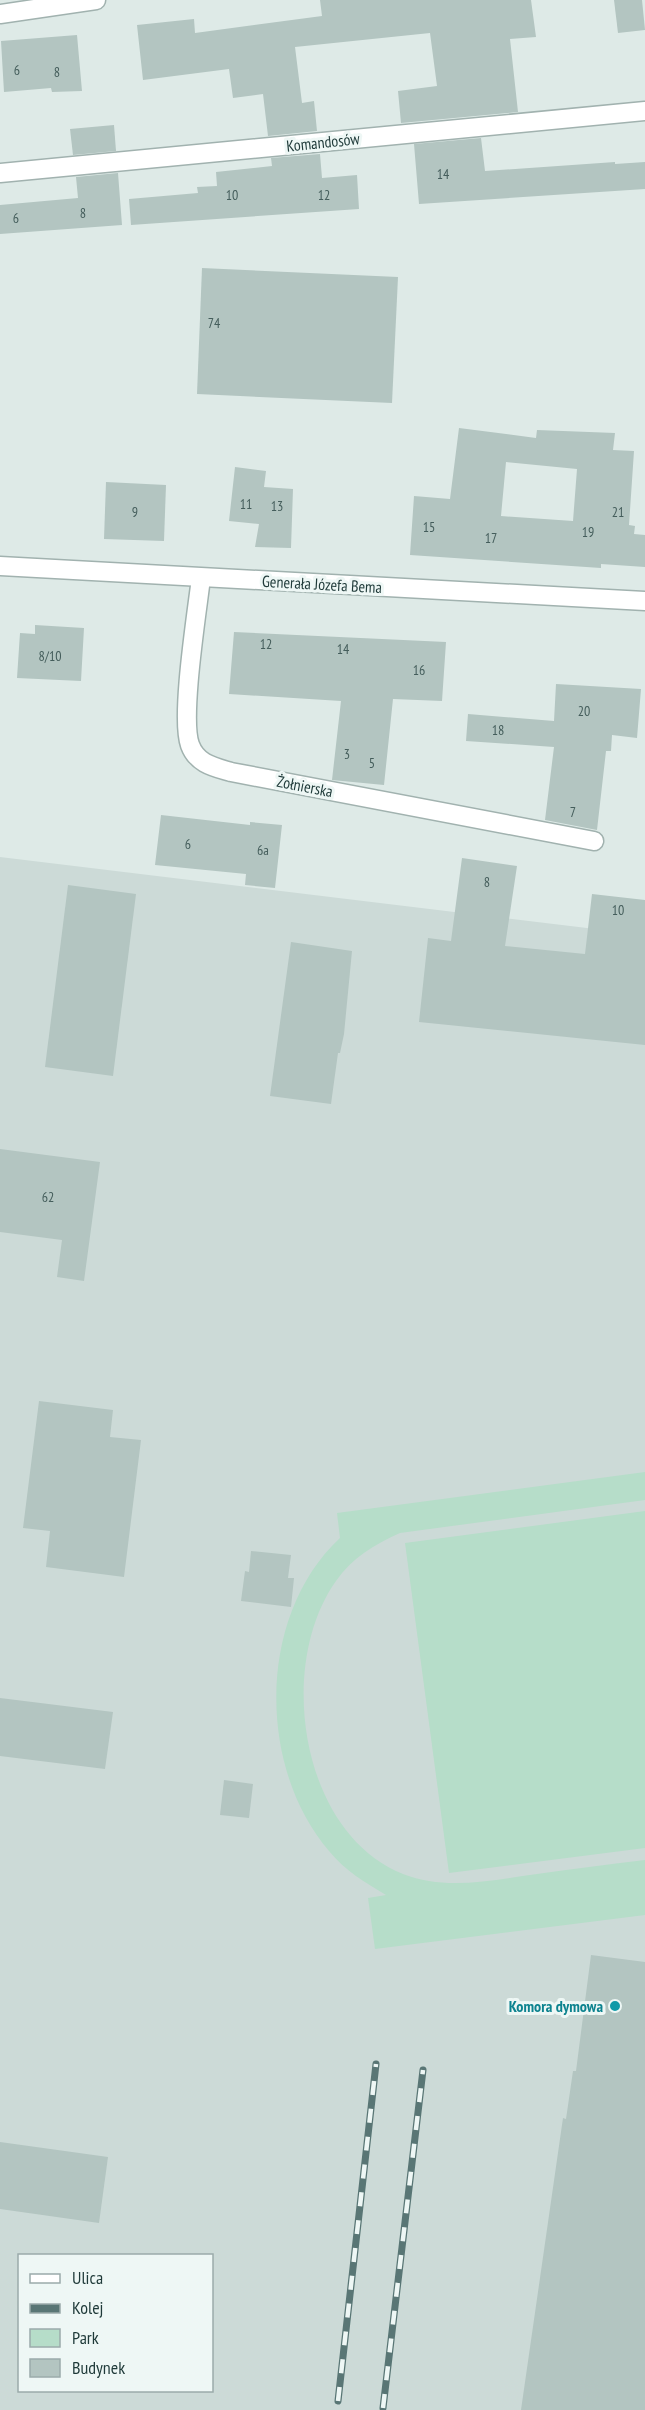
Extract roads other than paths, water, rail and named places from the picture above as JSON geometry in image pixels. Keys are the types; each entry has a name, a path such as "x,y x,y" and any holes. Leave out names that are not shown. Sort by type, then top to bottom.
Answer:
{"street":[{"path":"0,14 96,0"},
{"name":"Komandosów","path":"0,173 645,111"},
{"name":"Generała Józefa Bema","path":"0,566 645,601"},
{"name":"Żołnierska","path":"201,578 186,720 190,746 203,763 242,774 594,841"}],"railway":[{"path":"338,2401 376,2064"},
{"path":"383,2408 423,2070"}],"place":[{"name":"Komora dymowa","path":"615,2006"}]}
